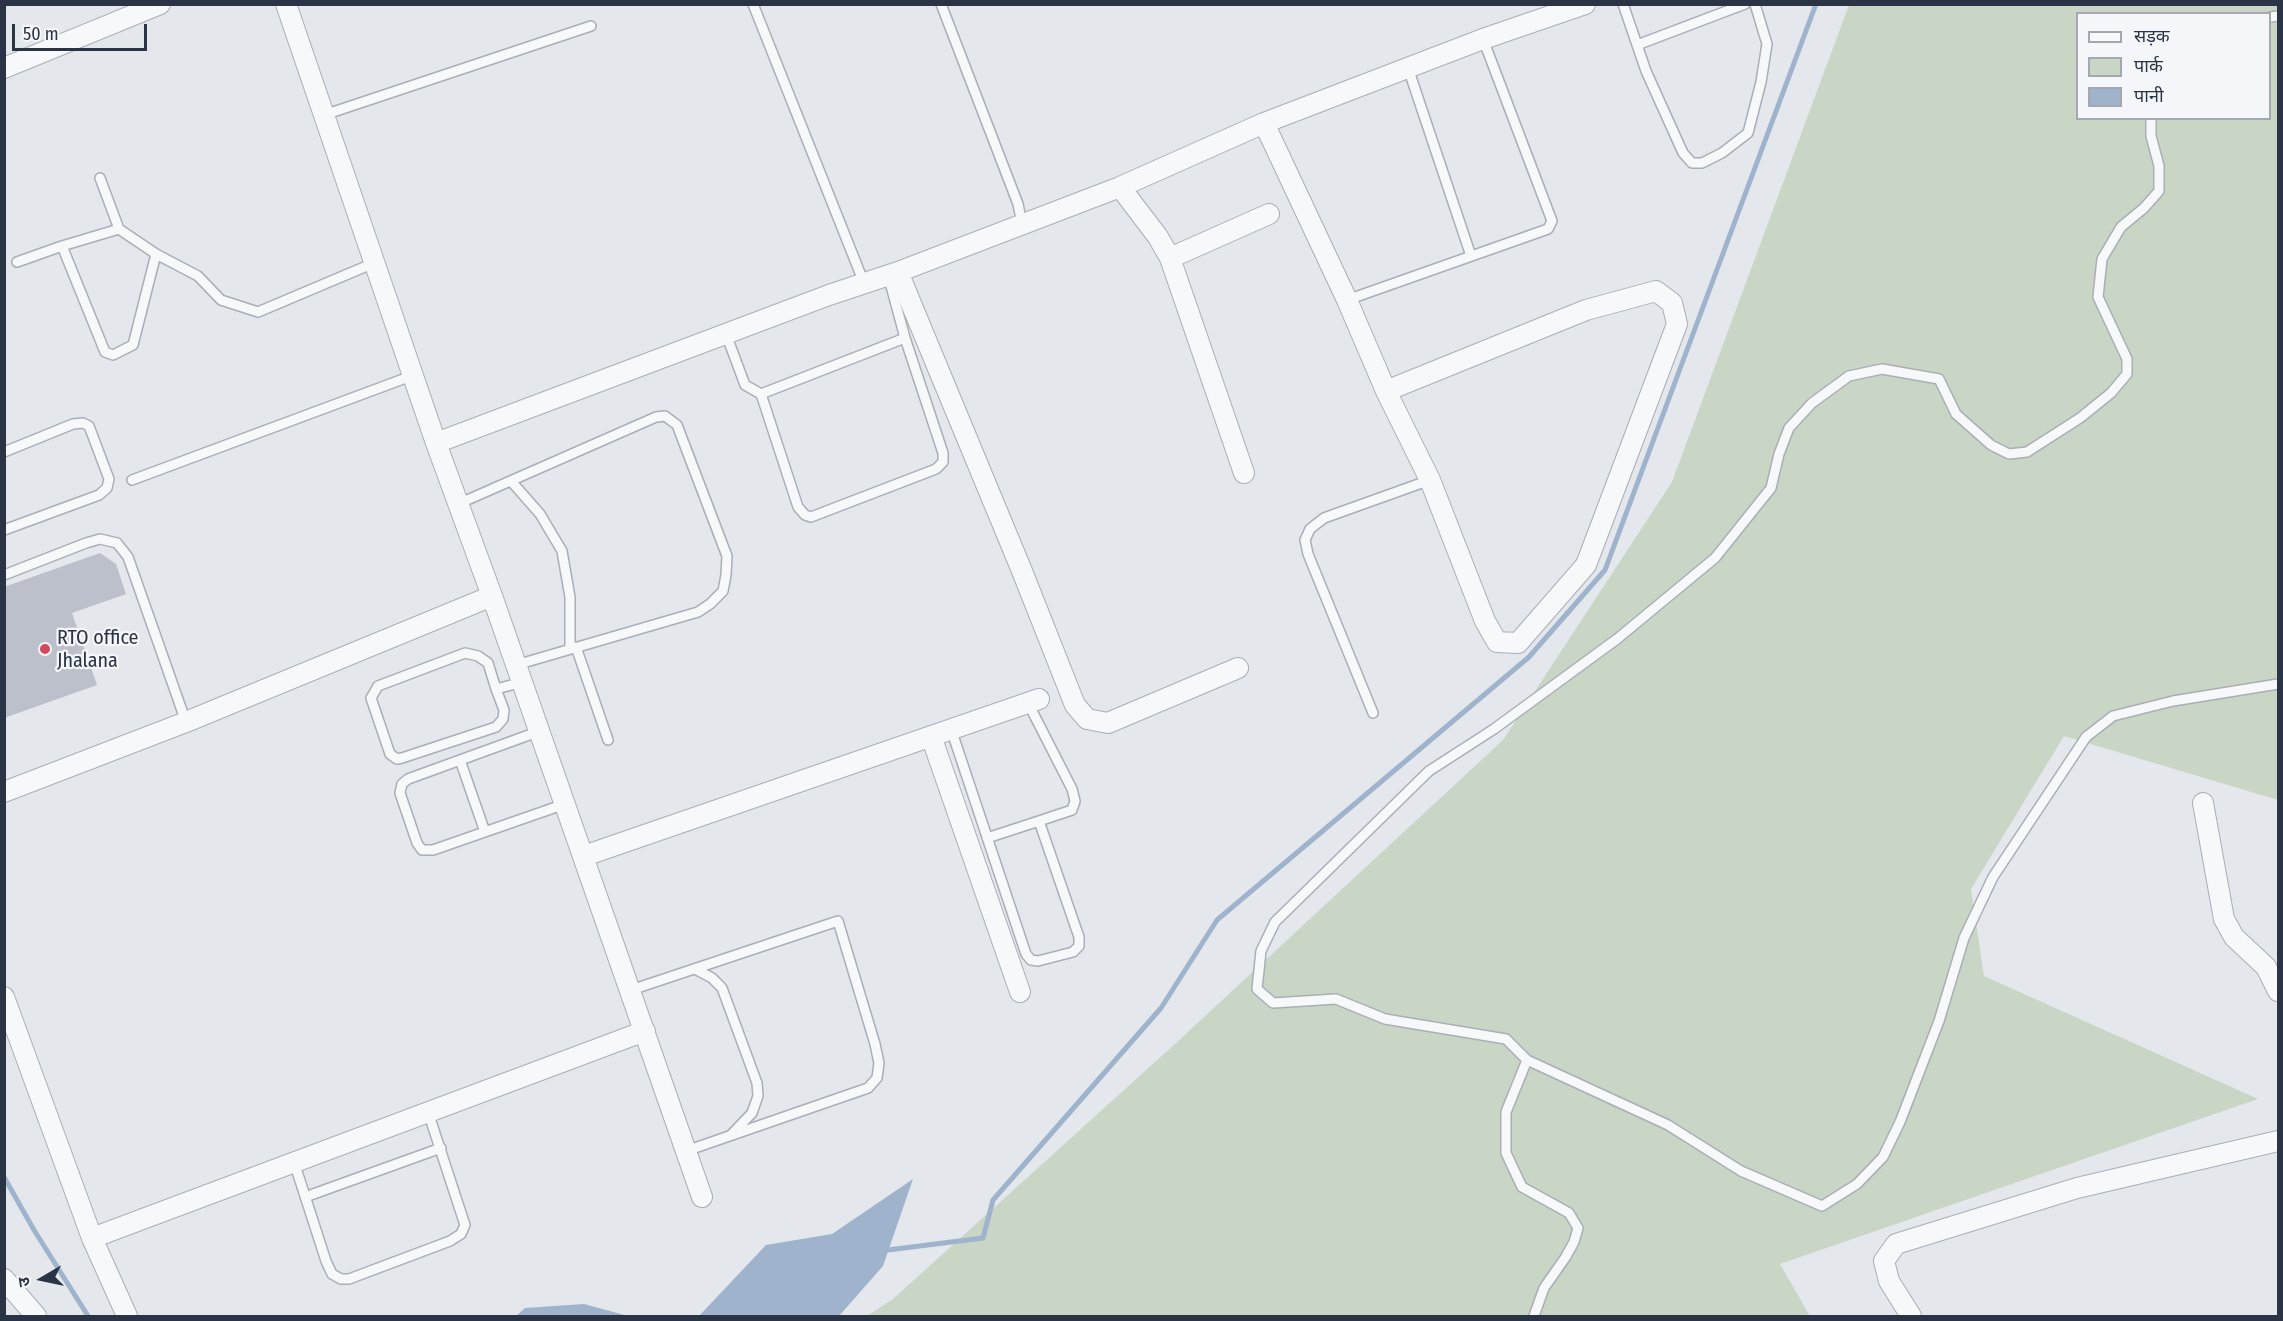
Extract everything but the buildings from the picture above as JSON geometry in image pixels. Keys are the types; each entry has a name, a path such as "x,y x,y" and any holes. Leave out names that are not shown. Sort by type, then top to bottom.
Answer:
{"street":[{"path":"4,68 160,4"},
{"path":"286,4 436,444 520,673 702,1197"},
{"path":"436,444 726,334 893,274 1120,187 1264,123 1483,39 1585,4"},
{"path":"1264,123 1347,300 1386,391 1430,480 1485,621 1497,642 1518,643 1586,565 1677,324 1672,303 1656,291 1586,310 1386,391"},
{"path":"1120,187 1158,237 1170,258 1244,473"},
{"path":"1170,258 1269,214"},
{"path":"893,274 1075,705 1087,719 1107,723 1238,668"},
{"path":"5,792 186,722 492,596"},
{"path":"584,856 1033,701"},
{"path":"931,736 1020,992"},
{"path":"2203,803 2224,919 2234,937 2266,967 2278,991"},
{"path":"4,997 92,1238 127,1317"},
{"path":"92,1238 645,1031"},
{"path":"1911,1317 1889,1281 1884,1261 1896,1244 2077,1188 2278,1141"},
{"path":"4,1279 36,1317"}],"lane":[{"path":"753,4 864,283"},
{"path":"941,4 1017,204 1022,224"},
{"path":"1623,4 1646,71 1683,153 1692,163 1702,163 1722,153 1748,133 1761,82 1767,44 1755,4"},
{"path":"1637,45 1744,4"},
{"path":"324,115 591,26"},
{"path":"1347,300 1548,229 1552,221 1483,39"},
{"path":"1408,68 1472,256"},
{"path":"2151,120 2151,136 2159,166 2159,191 2144,208 2121,227 2102,259 2098,297 2127,359 2127,374 2111,393 2080,418 2026,452 2008,454 1991,445 1956,414 1939,379 1882,369 1849,376 1812,403 1789,428 1779,454 1771,488 1715,558 1607,646 1494,729 1429,771 1275,922 1261,951 1257,989 1273,1003 1336,999 1384,1019 1506,1039 1527,1060 1668,1125 1741,1170 1822,1206 1857,1184 1884,1157 1900,1122 1939,1020 1964,938 1993,877 2086,738 2114,716 2173,701 2278,684"},
{"path":"100,178 119,230 156,254 198,276 221,300 258,312 374,263"},
{"path":"17,262 119,230"},
{"path":"62,246 105,352 113,355 134,345 156,254"},
{"path":"726,334 746,385 761,394 798,507 805,515 811,517 936,469 943,462 943,453 905,338 893,274"},
{"path":"761,394 905,338"},
{"path":"132,480 414,375"},
{"path":"458,504 656,417 665,417 677,425 727,556 723,591 698,612 573,648 520,673 496,689"},
{"path":"4,452 73,424 83,423 89,426 109,479 107,488 99,495 4,530"},
{"path":"1373,713 1308,554 1305,540 1310,529 1324,518 1430,480"},
{"path":"511,481 540,514 562,551 570,597 573,648 608,740"},
{"path":"4,575 86,543 100,540 117,543 128,558 186,722"},
{"path":"465,653 478,656 488,663 496,689 504,710 502,719 496,727 397,759 390,754 371,698 378,686 465,653"},
{"path":"987,838 1072,810 1075,801 1072,789 1033,701"},
{"path":"951,729 1026,954 1031,960 1038,961 1073,952 1079,946 1079,937 1039,821"},
{"path":"540,731 408,779 402,784 400,793 417,843 422,850 433,850 565,804"},
{"path":"460,760 485,832"},
{"path":"631,990 838,921 875,1044 879,1063 878,1078 868,1088 686,1151"},
{"path":"695,969 712,978 722,988 757,1083 758,1096 752,1113 729,1136"},
{"path":"1527,1060 1506,1112 1506,1153 1522,1187 1569,1213 1578,1228 1569,1250 1544,1288 1534,1317"},
{"path":"294,1162 332,1274 340,1279 349,1279 450,1241 461,1233 465,1226 461,1207 428,1112"},
{"path":"305,1197 441,1148"}],"green space":[{"path":"1849,5 2278,5 2278,800 2064,736 1971,889 1984,976 2258,1099 1780,1264 1810,1316 867,1316 893,1299 1176,1043 1503,740 1672,482"}],"water":[{"path":"913,1179 883,1266 839,1316 699,1316 766,1245 832,1234"},
{"path":"584,1304 628,1316 516,1316 525,1308"}],"waterway":[{"path":"888,1250 983,1238 993,1200 1161,1008 1217,920 1529,657 1605,570 1816,4"},
{"path":"4,1177 88,1316"}],"place":[{"name":"RTO office Jhalana","path":"45,649"}]}
